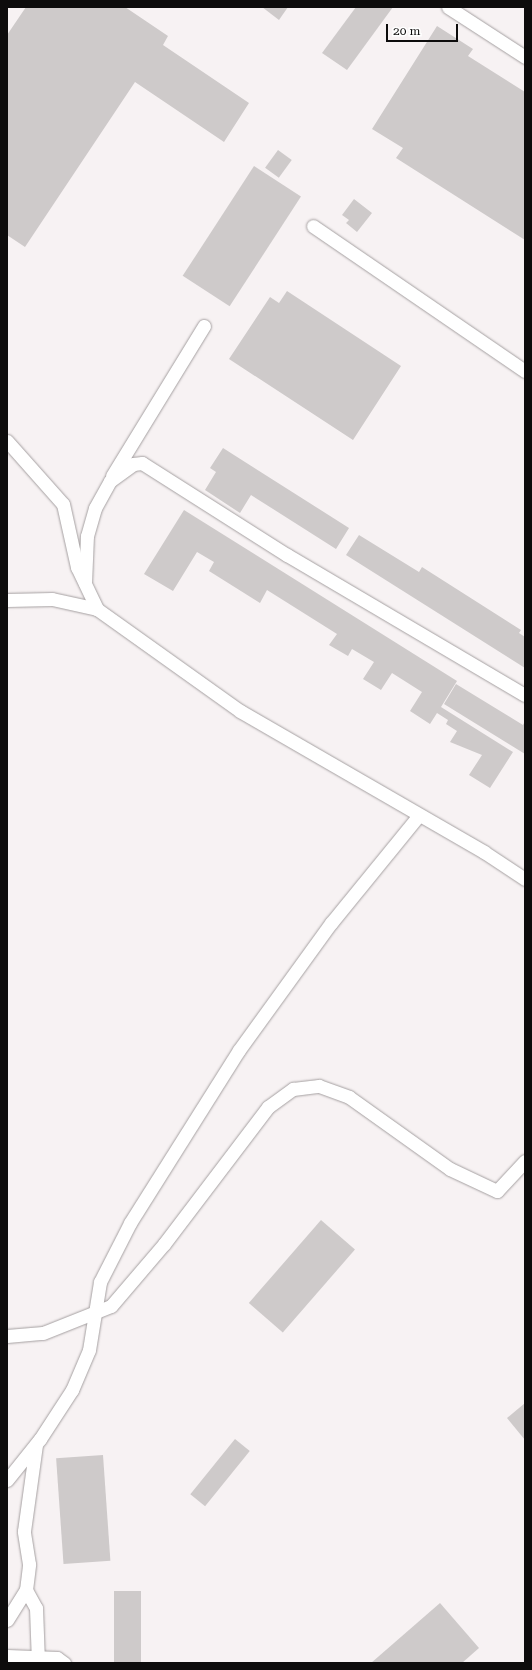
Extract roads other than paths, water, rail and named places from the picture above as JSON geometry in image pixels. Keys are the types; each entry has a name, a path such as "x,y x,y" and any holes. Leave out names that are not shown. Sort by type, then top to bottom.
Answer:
{"lane":[{"path":"448,7 525,57"},
{"path":"313,226 525,371"},
{"path":"84,583 87,536 95,508 204,326"},
{"path":"7,441 63,504 77,567 96,609"},
{"path":"110,481 133,464 151,465 286,555 525,695"},
{"path":"7,600 52,599 96,609 240,711 419,814 525,879"},
{"path":"7,1480 36,1444 72,1390 89,1350 98,1310 100,1282 108,1261 239,1050 331,923 419,814"},
{"path":"7,1336 43,1333 111,1306 135,1280 268,1107 293,1089 319,1086 350,1097 450,1169 497,1191 525,1161"},
{"path":"7,1620 26,1590 29,1564 24,1531 36,1444"},
{"path":"26,1590 36,1608 38,1660"},
{"path":"7,1656 64,1663"}]}
